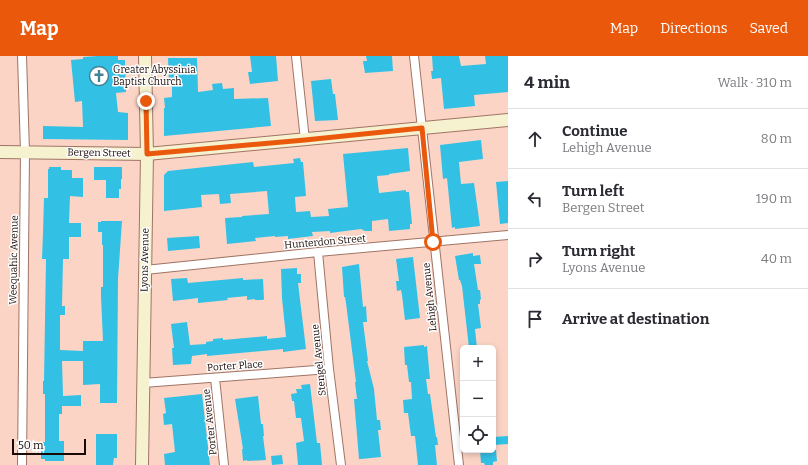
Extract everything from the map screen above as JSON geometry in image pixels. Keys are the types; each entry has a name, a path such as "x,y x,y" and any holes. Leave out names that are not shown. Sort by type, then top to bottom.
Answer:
{"main road":[{"name":"Lyons Avenue","path":"142,465 147,154 145,56"},
{"name":"Bergen Street","path":"0,152 147,154 508,120"}],"street":[{"name":"Weequahic Avenue","path":"22,56 25,152 22,465"},
{"path":"296,56 305,140"},
{"name":"Lehigh Avenue","path":"414,56 433,242 459,465"},
{"name":"Hunterdon Street","path":"145,270 318,252 508,235"},
{"name":"Stengel Avenue","path":"318,252 329,369 341,465"},
{"name":"Porter Place","path":"143,384 329,369"},
{"name":"Porter Avenue","path":"215,378 224,465"}],"building":[{"name":"Greater Abyssinia Baptist Church","path":"118,56 118,60 125,60 126,92 116,93 118,112 128,113 128,140 43,139 43,126 83,127 82,101 75,102 71,60 83,59 83,57"},
{"path":"250,56 276,56 278,81 250,84 248,72 252,72"},
{"path":"366,56 392,56 393,71 365,73 363,61 367,61"},
{"path":"432,56 459,56 461,66 486,64 485,56 508,56 508,92 474,95 475,106 444,109 441,78 432,79"},
{"path":"168,58 197,58 198,92 213,90 212,84 222,83 223,89 234,88 234,99 268,98 271,126 164,136 164,98 172,97 172,82 169,82"},
{"path":"331,79 333,94 335,94 338,120 315,121 311,81"},
{"path":"481,140 483,159 459,162 461,184 474,183 480,226 455,229 455,227 452,228 447,178 443,179 440,145"},
{"path":"408,148 410,171 377,176 379,193 406,190 406,192 409,192 412,224 410,224 410,229 389,231 388,219 372,221 372,231 365,231 361,229 330,233 330,231 312,232 313,236 288,239 288,236 275,236 255,238 256,241 227,244 225,218 269,214 267,191 230,194 231,203 220,204 219,194 201,195 202,207 164,211 164,175 168,171 253,162 254,167 294,163 293,159 300,158 301,162 303,162 306,196 295,197 296,212 310,211 311,217 329,216 328,209 348,207 343,154"},
{"path":"49,167 61,167 61,170 72,170 72,178 83,178 83,197 70,196 69,223 81,223 81,237 69,237 69,259 63,259 62,306 65,306 65,315 60,315 60,350 83,351 83,341 103,341 101,287 103,287 103,245 102,232 98,232 98,222 122,221 118,279 117,403 100,403 100,384 83,385 83,361 62,361 63,396 81,395 81,406 62,406 62,414 59,414 59,441 64,441 64,461 45,461 45,459 41,459 41,442 45,442 45,394 43,394 43,381 46,259 42,259 44,198 48,198"},
{"path":"94,167 122,167 119,198 106,198 106,180 94,180"},
{"path":"508,181 508,223 500,224 496,182"},
{"path":"199,236 200,248 168,251 167,238"},
{"path":"473,253 473,256 480,255 481,264 474,264 481,299 480,304 478,304 481,328 475,329 477,345 469,345 462,286 459,280 455,256"},
{"path":"413,257 420,318 405,320 401,290 397,291 396,281 399,281 396,259"},
{"path":"359,264 363,307 366,306 367,322 363,322 367,361 374,389 377,420 380,420 381,430 378,430 381,457 361,459 359,459 354,399 357,399 356,382 344,297 342,267"},
{"path":"297,268 297,274 301,274 301,283 298,283 306,349 283,352 283,349 207,356 207,354 192,356 191,364 173,365 172,348 174,348 171,324 187,322 190,345 206,344 206,342 213,341 213,339 223,338 223,340 267,336 267,339 286,337 281,269"},
{"path":"187,278 188,283 243,278 243,280 263,279 264,299 247,300 247,296 227,298 228,300 198,303 198,298 173,301 171,279"},
{"path":"424,345 424,347 427,346 430,379 426,379 428,394 430,394 438,445 435,445 437,465 418,465 415,436 411,436 408,413 404,413 403,400 412,399 411,382 409,382 407,365 405,365 404,347"},
{"path":"310,384 317,443 320,443 322,465 298,465 296,443 304,441 301,418 296,418 294,401 292,401 291,394 297,393 296,389 302,389 301,385"},
{"path":"202,394 210,465 165,465 164,454 175,452 172,424 164,425 163,414 166,413 164,398"},
{"path":"258,396 261,424 263,424 266,460 243,461 243,449 235,399"},
{"path":"96,434 117,434 117,458 114,458 113,465 96,465"},
{"path":"508,436 508,444 496,445 496,437"},
{"path":"496,450 497,461 493,462 493,465 485,465 484,463 481,463 480,453 496,453"},
{"path":"282,455 283,464 272,465 271,456"}],"place":[{"name":"Greater Abyssinia Baptist Church","path":"99,76"}],"route":[{"path":"146,101 147,154 422,128 433,242"}]}
